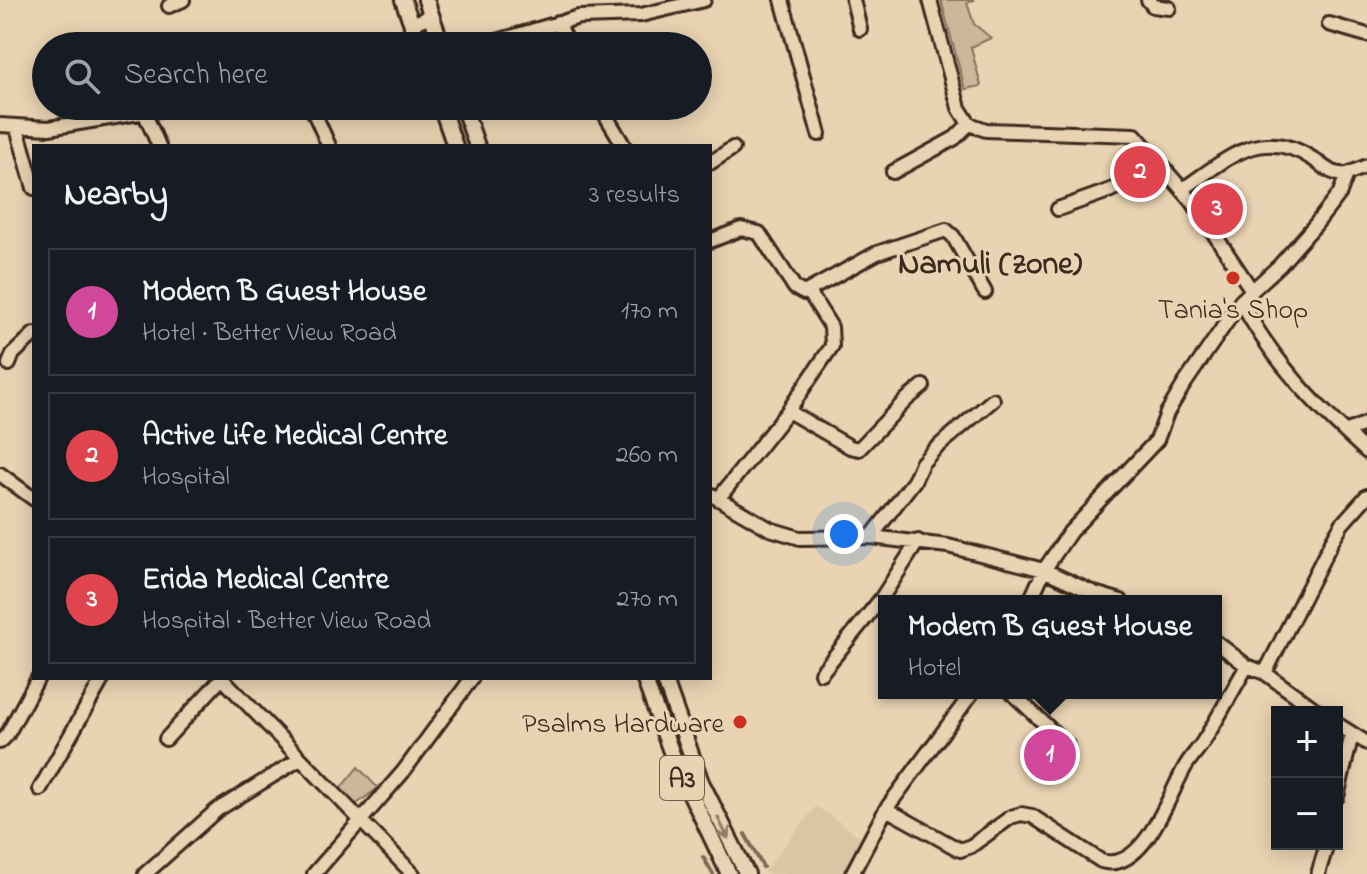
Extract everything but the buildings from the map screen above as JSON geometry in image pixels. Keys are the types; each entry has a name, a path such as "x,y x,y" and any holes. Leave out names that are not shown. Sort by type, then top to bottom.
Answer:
{"main road":[{"path":"403,0 414,32"},
{"path":"426,0 437,32"},
{"path":"446,120 454,144"},
{"path":"468,120 476,144"},
{"name":"A3","path":"645,680 673,757 728,873"},
{"name":"A3","path":"665,680 701,782 747,874"}],"street":[{"path":"169,6 183,0"},
{"path":"782,0 819,134"},
{"path":"853,0 860,29"},
{"path":"930,0 959,108 969,124 986,130 1126,133 1139,138 1212,228 1251,289"},
{"path":"1148,0 1153,6 1169,8"},
{"path":"526,32 579,17 641,15 696,1"},
{"path":"411,32 411,24 432,16"},
{"path":"558,22 563,32"},
{"path":"1329,24 1367,35"},
{"path":"0,125 17,128 67,126 100,120"},
{"path":"148,120 158,144"},
{"path":"317,120 328,144"},
{"path":"608,120 623,144"},
{"path":"893,172 955,138 969,124"},
{"path":"17,128 32,181"},
{"path":"1183,189 1238,153 1269,143 1301,151 1334,174 1347,174 1367,166"},
{"path":"712,162 733,148"},
{"path":"1058,209 1164,167"},
{"path":"1033,595 1044,570 1070,532 1157,440 1167,413 1183,386 1241,301 1280,265 1316,224 1340,193 1347,174"},
{"path":"712,240 741,229 759,233 795,288 809,292 877,253 942,229 953,236 985,292"},
{"path":"809,292 831,327 834,341 788,411 714,497 770,529 800,538 871,537 948,546 1044,570 1101,595"},
{"path":"1241,301 1270,350 1367,452"},
{"path":"9,364 13,354 32,336"},
{"path":"788,411 850,447 859,449 923,386"},
{"path":"871,537 914,481 922,463 993,400"},
{"path":"1345,432 1367,423"},
{"path":"0,474 32,498"},
{"path":"1265,673 1332,541 1342,524 1367,496"},
{"path":"884,595 918,541"},
{"path":"821,673 878,603"},
{"path":"1222,647 1311,706"},
{"path":"886,809 960,850 971,846 1011,817 1026,815 1101,861 1122,861 1137,850 1163,813 1185,767 1247,666"},
{"path":"0,742 7,735 37,680"},
{"path":"40,789 102,680"},
{"path":"166,739 220,680"},
{"path":"224,680 413,874"},
{"path":"314,874 403,772 471,680"},
{"path":"852,874 886,809 968,699"},
{"path":"1018,699 1067,745"},
{"path":"1343,728 1367,743"},
{"path":"1342,778 1352,734"},
{"path":"145,874 217,810 300,759"},
{"path":"1318,874 1325,850"}],"shaded area":[{"path":"941,0 974,0 967,3 974,24 991,38 971,47 981,86 965,89"},
{"path":"358,767 378,788 354,806 339,790"},
{"path":"816,806 868,842 848,874 766,874 764,872"}],"waterway":[{"path":"906,772 930,738"},
{"path":"873,821 880,807"},
{"path":"745,834 763,867"},
{"path":"703,857 713,874"}],"place":[{"name":"Active Life Medical Centre","path":"1140,172"},
{"name":"Erida Medical Centre","path":"1217,209"},
{"name":"Tania's Shop","path":"1233,278"},
{"name":"Psalms Hardware","path":"740,722"},
{"name":"Modern B Guest House","path":"1050,755"}],"district":[{"name":"Namuli (zone)","path":"990,262"}]}
